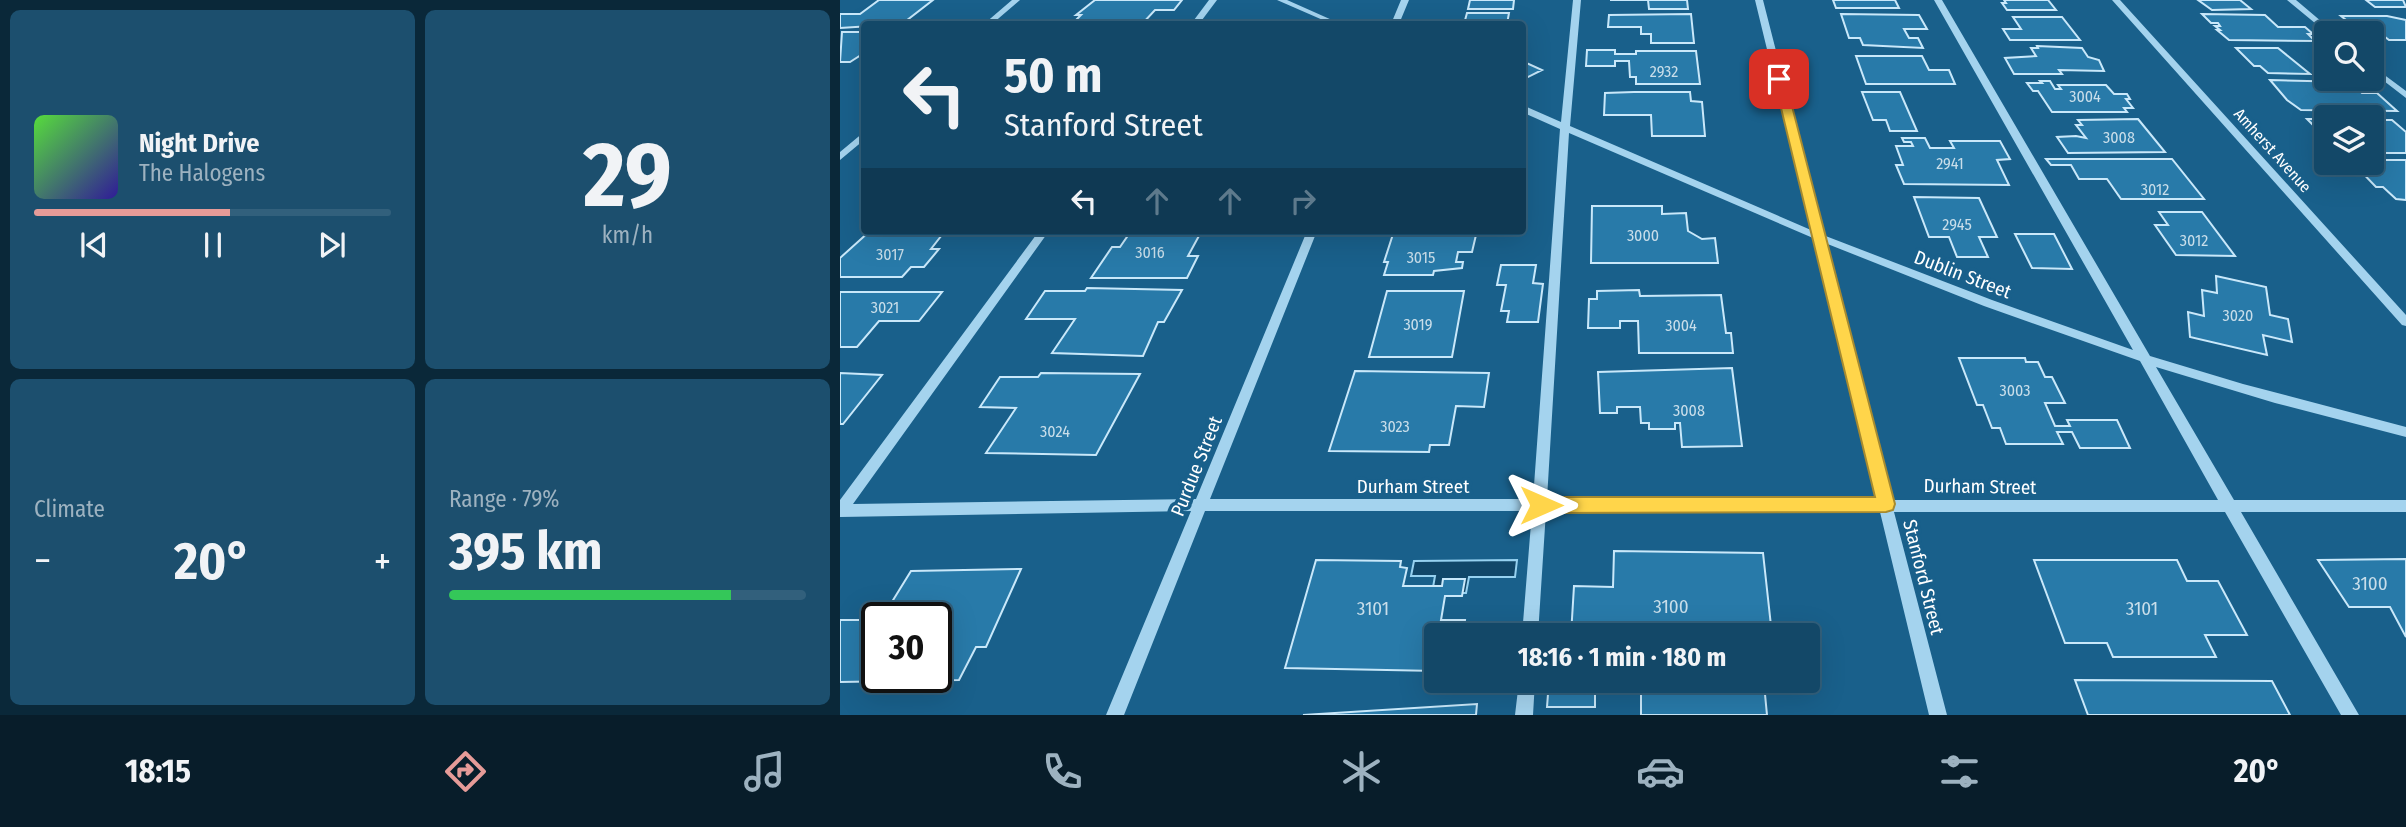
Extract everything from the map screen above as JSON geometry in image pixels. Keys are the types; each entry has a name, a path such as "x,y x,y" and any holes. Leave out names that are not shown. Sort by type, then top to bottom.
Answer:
{"street":[{"path":"992,21 1016,0"},
{"path":"1197,21 1213,0"},
{"path":"1281,0 1330,21"},
{"path":"1396,21 1405,0"},
{"path":"1531,623 1541,505 1563,126 1577,0"},
{"name":"Stanford Street","path":"1759,0 1938,715"},
{"path":"1938,0 2350,715"},
{"name":"Amherst Avenue","path":"2116,0 2406,322"},
{"path":"2291,0 2316,21"},
{"path":"2384,77 2406,95"},
{"name":"Dublin Street","path":"1526,110 1818,236 1967,296 2147,360 2308,407 2406,432"},
{"path":"840,157 861,138"},
{"path":"840,510 1041,235"},
{"name":"Purdue Street","path":"1115,715 1310,235"},
{"name":"Durham Street","path":"840,510 1200,505 1886,504 2230,508 2406,506"}],"lane":[{"path":"1524,715 1526,693"}],"water":[{"path":"1517,560 1515,577 1469,577 1466,593 1432,593 1435,576 1411,576 1414,561"}],"building":[{"path":"879,0 933,0 906,21 861,21 861,27 840,28 840,14 860,14"},
{"path":"1095,0 1182,0 1174,10 1155,10 1145,21 1075,21 1081,15 1076,15"},
{"path":"1470,0 1514,0 1513,9 1468,9"},
{"path":"1648,0 1687,0 1688,9 1649,9"},
{"path":"1833,0 1895,0 1899,8 1836,8"},
{"path":"2004,0 2048,0 2056,10 2007,10 2002,3 2006,3"},
{"path":"2198,0 2240,0 2251,9 2212,10"},
{"path":"2366,0 2403,0 2406,7 2375,7"},
{"path":"1467,13 1509,13 1508,21 1465,21"},
{"path":"1691,14 1694,43 1651,43 1651,34 1641,34 1641,27 1608,27 1609,15"},
{"path":"1841,14 1919,15 1927,29 1904,29 1909,38 1918,38 1923,48 1863,45 1860,38 1849,38"},
{"path":"2202,14 2265,15 2278,27 2305,27 2313,34 2308,34 2314,41 2229,40 2217,30 2220,30 2215,26 2220,26 2218,23 2211,23"},
{"path":"2341,16 2387,16 2406,20 2406,40 2389,40 2384,36 2384,21 2347,21"},
{"path":"2013,17 2062,17 2080,40 2010,40 2003,29 2021,29"},
{"path":"842,32 861,32 861,55 850,62 840,62"},
{"path":"2037,46 2082,48 2088,57 2099,60 2104,71 2059,70 2062,74 2014,74 2005,58 2036,56 2031,48 2038,48"},
{"path":"2236,48 2278,48 2310,74 2268,73 2260,66 2254,66"},
{"path":"1587,50 1615,50 1615,54 1636,54 1636,51 1696,51 1700,84 1636,84 1636,77 1630,77 1629,61 1615,61 1615,66 1586,66"},
{"path":"1856,56 1922,56 1929,70 1949,70 1955,84 1866,84"},
{"path":"1526,63 1542,70 1526,78"},
{"path":"2270,80 2314,81 2314,91 2377,93 2397,111 2384,111 2384,105 2314,105 2314,110 2301,110 2287,100"},
{"path":"2040,81 2050,81 2055,89 2061,89 2058,85 2106,85 2114,94 2127,94 2130,99 2126,99 2133,108 2124,108 2127,112 2052,112 2038,91 2033,91 2027,83 2042,83"},
{"path":"1690,92 1691,101 1702,102 1705,136 1652,136 1651,115 1604,115 1605,93"},
{"path":"1862,92 1900,92 1917,131 1890,131 1886,120 1873,120"},
{"path":"2138,119 2165,152 2068,153 2057,137 2086,138 2076,125 2082,125 2078,120"},
{"path":"2384,120 2392,120 2406,132 2406,153 2384,153"},
{"path":"1902,138 1925,138 1930,148 1954,148 1950,141 2000,141 2010,159 1997,160 2009,185 1904,184 1896,165 1903,165 1896,146 1913,146"},
{"path":"2046,159 2172,159 2204,199 2121,199 2107,179 2079,179 2071,165 2051,165"},
{"path":"2384,160 2406,160 2406,200 2396,199 2383,187 2376,187 2364,175 2384,175"},
{"path":"1914,197 1979,198 1997,237 1979,237 1988,257 1957,257 1949,237 1929,237"},
{"path":"1592,206 1662,206 1662,214 1686,213 1688,231 1702,239 1715,238 1718,263 1591,263"},
{"path":"2159,212 2202,212 2235,256 2176,255 2155,225 2168,225"},
{"path":"2015,234 2054,234 2072,269 2032,268"},
{"path":"866,235 942,235 931,249 939,249 924,267 911,267 902,277 840,277 840,258"},
{"path":"1128,235 1199,235 1188,256 1198,256 1187,278 1091,278 1112,247 1120,247"},
{"path":"1393,235 1476,235 1472,252 1458,252 1456,262 1463,262 1462,268 1434,271 1433,275 1384,275 1388,262 1384,262"},
{"path":"1501,265 1536,265 1533,283 1543,284 1538,322 1507,322 1509,311 1501,311 1506,285 1497,285"},
{"path":"2216,276 2266,287 2270,315 2288,319 2292,342 2263,335 2267,355 2190,337 2188,312 2204,316 2202,290 2217,293"},
{"path":"1087,288 1182,290 1164,322 1158,322 1143,356 1052,353 1075,319 1026,319 1045,291 1085,291"},
{"path":"1639,290 1640,296 1721,295 1726,333 1731,333 1733,353 1639,353 1638,321 1620,321 1620,328 1588,328 1589,299 1597,299 1597,291"},
{"path":"1387,291 1464,291 1452,357 1369,357"},
{"path":"840,292 942,292 919,321 879,321 857,347 840,347"},
{"path":"1959,358 2025,358 2026,362 2038,362 2045,377 2052,377 2065,403 2045,403 2055,426 2070,426 2067,420 2117,420 2130,448 2080,448 2072,432 2057,432 2063,444 2006,444 2000,428 1992,428 1983,405 1977,405"},
{"path":"1732,368 1742,446 1682,447 1680,423 1675,423 1675,429 1649,429 1649,423 1641,423 1640,407 1617,407 1617,413 1600,413 1598,372"},
{"path":"1355,371 1489,373 1484,407 1456,406 1449,445 1430,445 1429,452 1329,451"},
{"path":"840,373 882,375 843,424 840,424"},
{"path":"1041,373 1140,374 1096,455 986,453 1016,408 980,407 1000,377 1038,377"},
{"path":"1614,551 1763,553 1771,623 1572,623 1574,586 1613,587"},
{"path":"2406,559 2406,637 2390,607 2349,607 2318,560"},
{"path":"1316,560 1401,561 1400,567 1407,568 1403,586 1442,586 1443,579 1465,579 1462,596 1445,596 1441,620 1465,620 1465,623 1424,623 1424,671 1285,668"},
{"path":"2034,560 2177,560 2187,581 2218,581 2247,635 2205,635 2216,657 2113,657 2107,643 2065,643"},
{"path":"1021,569 986,647 976,647 959,680 952,680 952,602 892,602 911,571"},
{"path":"840,620 861,620 861,682 840,682"},
{"path":"2075,680 2272,681 2290,715 2088,715"},
{"path":"1548,693 1595,693 1595,707 1547,707"},
{"path":"1641,693 1765,693 1767,715 1641,715"},
{"path":"1477,704 1476,715 1303,715"}],"route":[{"path":"1541,505 1886,504 1779,79"}]}
